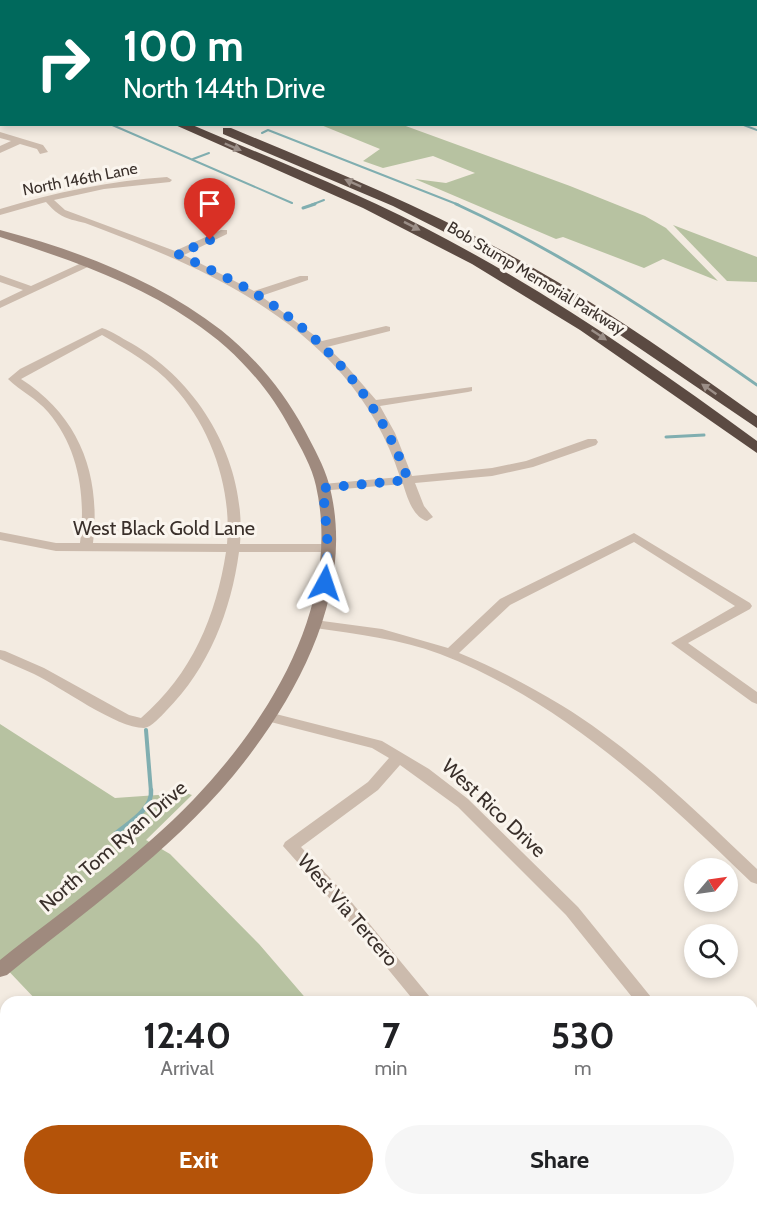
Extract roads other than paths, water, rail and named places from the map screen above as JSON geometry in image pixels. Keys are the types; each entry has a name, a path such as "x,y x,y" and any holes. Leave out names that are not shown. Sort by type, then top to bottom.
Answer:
{"highway":[{"name":"Bob Stump Memorial Parkway","path":"185,126 361,201 486,266 586,327 757,448"},
{"name":"Bob Stump Memorial Parkway","path":"217,126 361,186 481,245 604,317 757,423"}],"street":[{"path":"0,135 40,147 43,152"},
{"path":"0,150 18,141"},
{"name":"North 146th Lane","path":"0,212 114,185 167,180"},
{"path":"48,199 62,212 178,254 256,294 320,345 372,404 392,437 416,507 427,517"},
{"name":"North Tom Ryan Drive","path":"0,232 88,263 148,290 180,308 258,370 295,423 313,460 323,488 328,548 325,583 315,624 291,678 267,717 200,803 112,880 0,970"},
{"path":"178,254 224,232"},
{"path":"0,305 88,263"},
{"path":"0,279 32,290"},
{"path":"256,294 304,279"},
{"path":"320,345 386,329"},
{"path":"0,654 39,670 124,718 144,723 166,706 197,662 224,602 232,571 236,530 224,459 208,424 162,368 143,352 102,331 24,371 14,379 32,389 54,409 68,430 85,477 91,526 86,547"},
{"path":"372,404 468,389"},
{"path":"323,488 492,472 529,464 592,442"},
{"name":"West Black Gold Lane","path":"0,536 56,547 328,548"},
{"path":"452,652 505,602 634,537 745,606 678,643 757,699"},
{"path":"315,624 361,628 412,639 481,664 543,698 601,739 705,829 757,878"},
{"name":"West Rico Drive","path":"267,717 378,744 399,756 463,803 564,903 641,996"},
{"name":"West Via Tercero","path":"399,756 373,786 291,846 338,897 420,996"}],"waterway":[{"path":"115,126 292,203"},
{"path":"746,126 757,130"},
{"path":"262,133 268,130 459,205"},
{"path":"193,159 209,153"},
{"path":"311,205 324,200"},
{"path":"303,208 315,204"},
{"path":"456,204 573,265 685,335 757,385"},
{"path":"666,437 704,435"},
{"path":"146,730 151,792"},
{"path":"115,834 144,809 151,797 151,792"}]}
